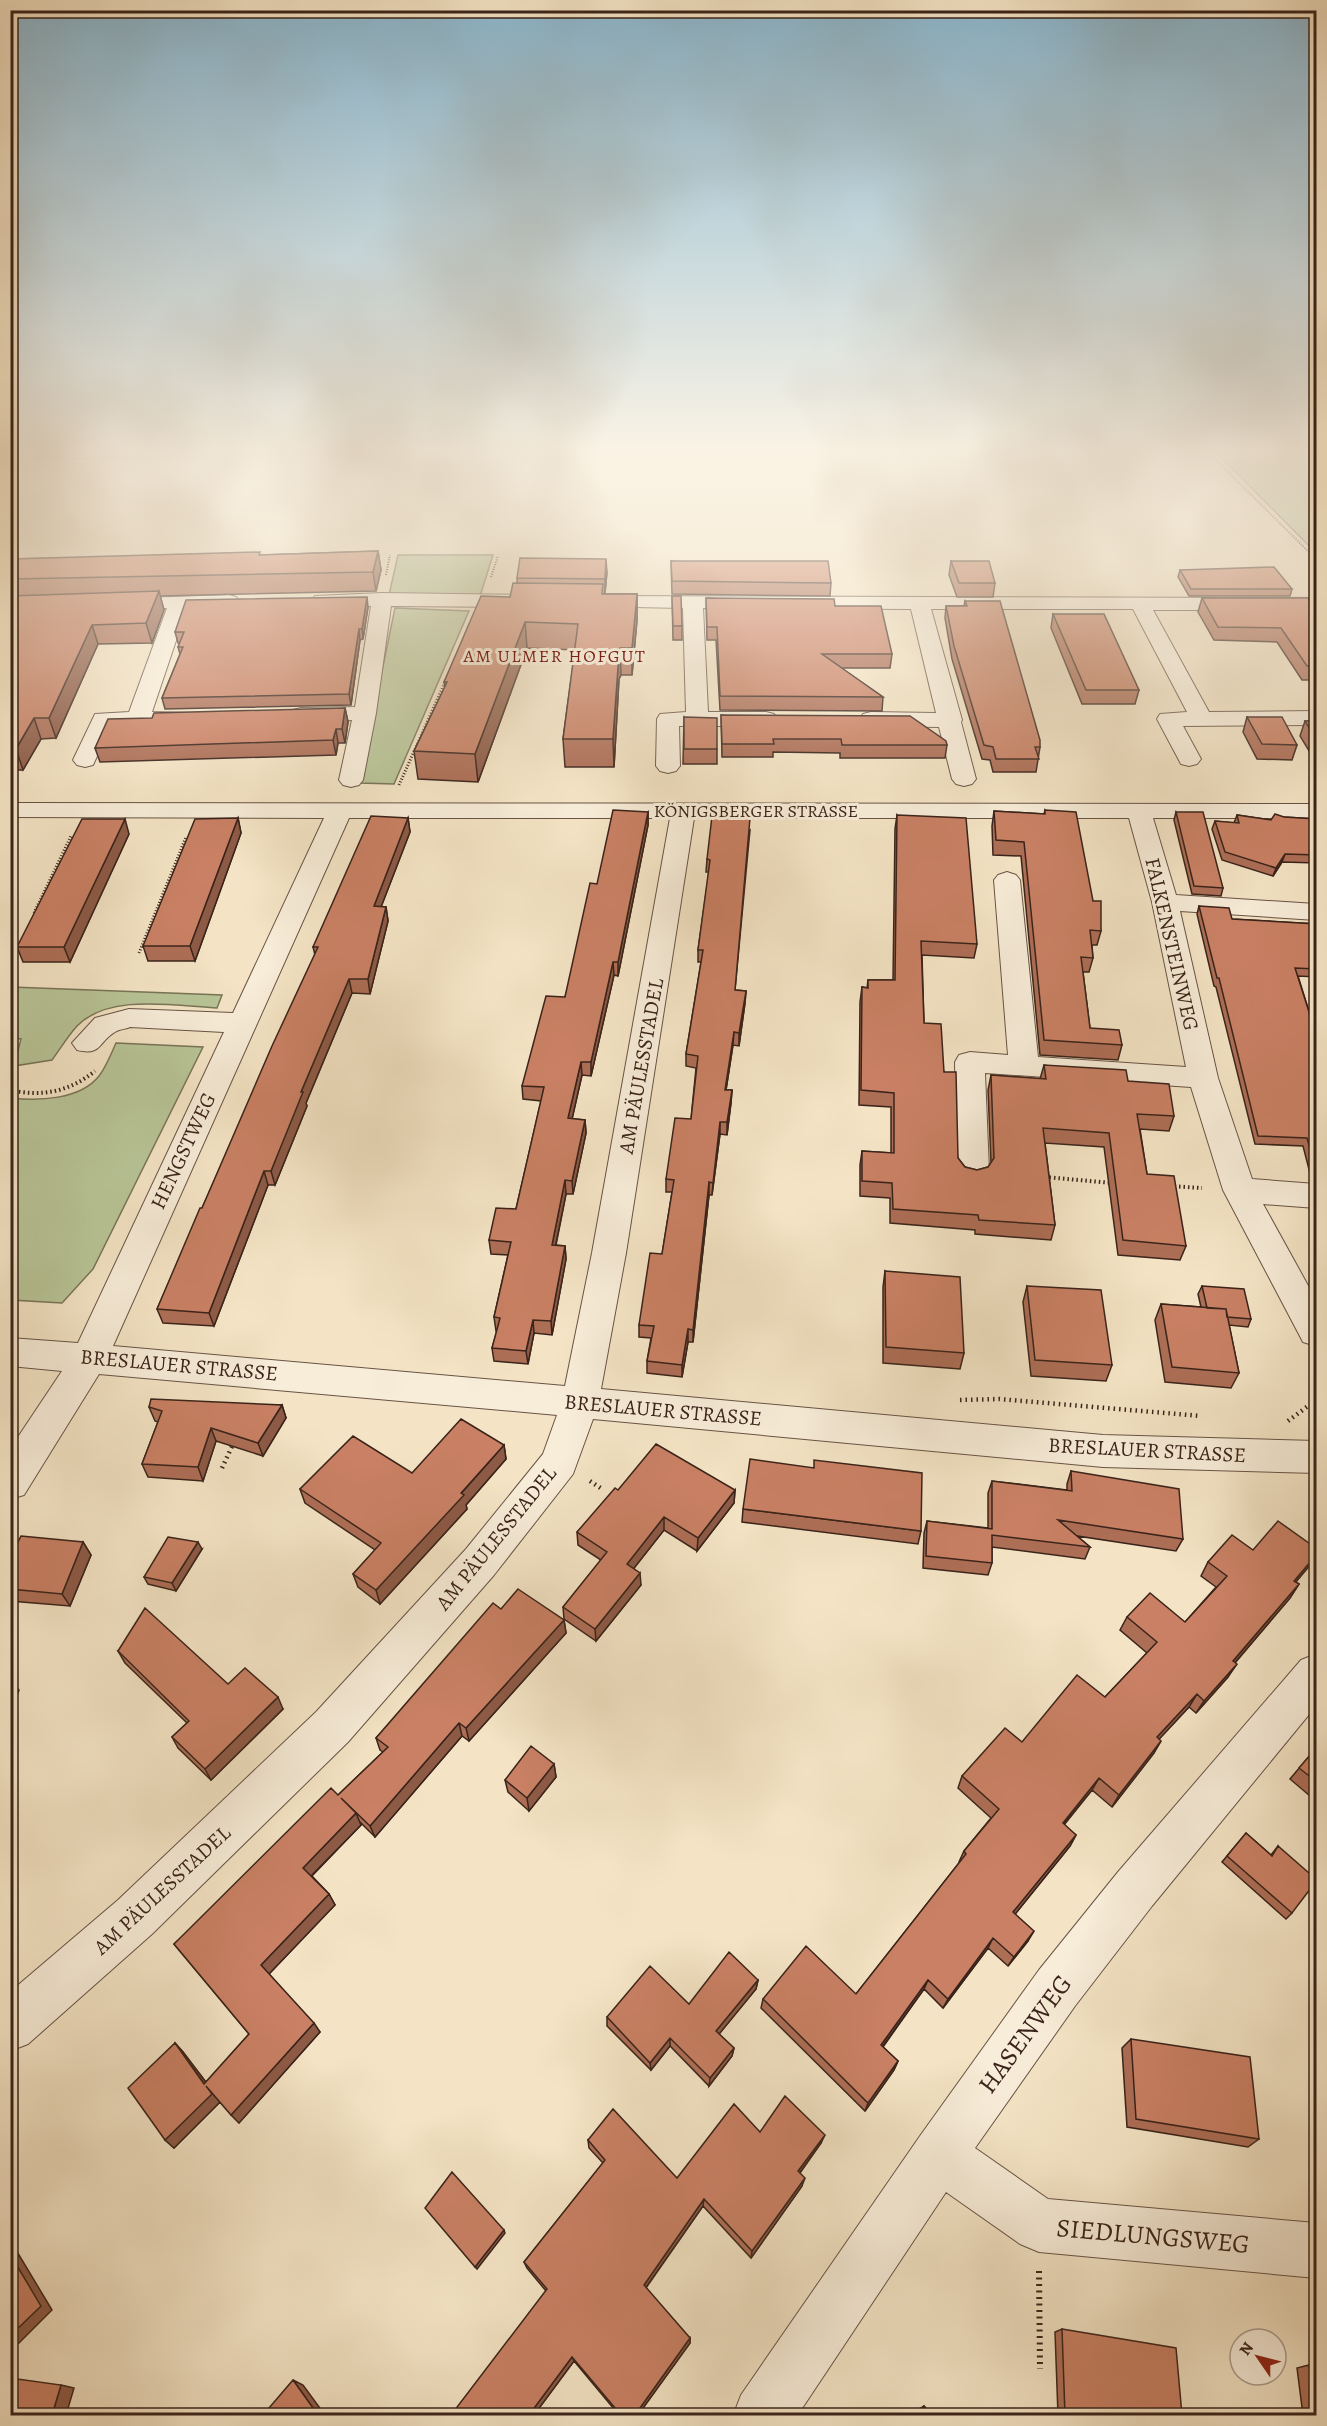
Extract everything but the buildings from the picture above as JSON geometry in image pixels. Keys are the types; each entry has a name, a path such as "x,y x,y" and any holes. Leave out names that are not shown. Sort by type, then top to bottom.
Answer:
{"street":[{"path":"351,780 365,713 382,599"},
{"path":"99,604 245,600"},
{"path":"303,600 546,602"},
{"path":"138,719 179,602"},
{"path":"568,602 920,605 1317,604"},
{"path":"693,603 697,718"},
{"path":"1140,604 1201,718"},
{"path":"920,605 951,720 964,779"},
{"path":"281,715 365,713"},
{"path":"85,760 103,719 197,717"},
{"path":"668,766 668,718 789,719"},
{"path":"1189,759 1168,719 1317,718"},
{"path":"852,719 951,720"},
{"name":"KÖNIGSBERGER STRASSE","path":"10,810 1317,811"},
{"name":"HENGSTWEG","path":"10,1483 90,1357 340,810"},
{"name":"FALKENSTEINWEG","path":"1139,811 1166,902 1203,1078 1239,1190 1317,1332"},
{"name":"AM PÄULESSTADEL","path":"10,2026 135,1917 332,1727 480,1562 559,1462 580,1403 609,1253 683,812"},
{"path":"1007,880 1024,1065"},
{"path":"1166,902 1317,912"},
{"path":"94,1053 105,1025 129,1018 241,1023"},
{"path":"973,1171 970,1062 1203,1078"},
{"path":"1239,1190 1317,1196"},
{"name":"BRESLAUER STRASSE","path":"10,1352 90,1357 1102,1451 1317,1457"},
{"name":"HASENWEG","path":"762,2415 939,2155 1064,1979 1135,1889 1317,1674"},
{"name":"SIEDLUNGSWEG","path":"939,2155 1039,2225 1317,2251"}],"path":[{"path":"397,789 450,671"},
{"path":"33,915 82,811"},
{"path":"139,953 196,811"},
{"path":"14,957 24,936"},
{"path":"10,1090 44,1095 75,1086 87,1078 94,1053"},
{"path":"1040,1177 1118,1183"},
{"path":"1162,1186 1239,1190"},
{"path":"955,1401 999,1400 1202,1416"},
{"path":"1285,1423 1317,1400"},
{"path":"222,1468 236,1436"},
{"path":"1039,2225 1040,2369"}],"green space":[{"path":"396,564 490,564 480,596 389,595"},
{"path":"395,608 469,611 394,784 359,783"},
{"path":"11,987 222,995 217,1008 143,1004 106,1009 90,1016 77,1026 52,1060 14,1066 21,1039 11,1038"},
{"path":"116,1043 203,1047 93,1269 62,1303 11,1300 11,1098 46,1099 81,1090 99,1076"}],"district":[{"name":"AM ULMER HOFGUT","path":"555,656"}]}
